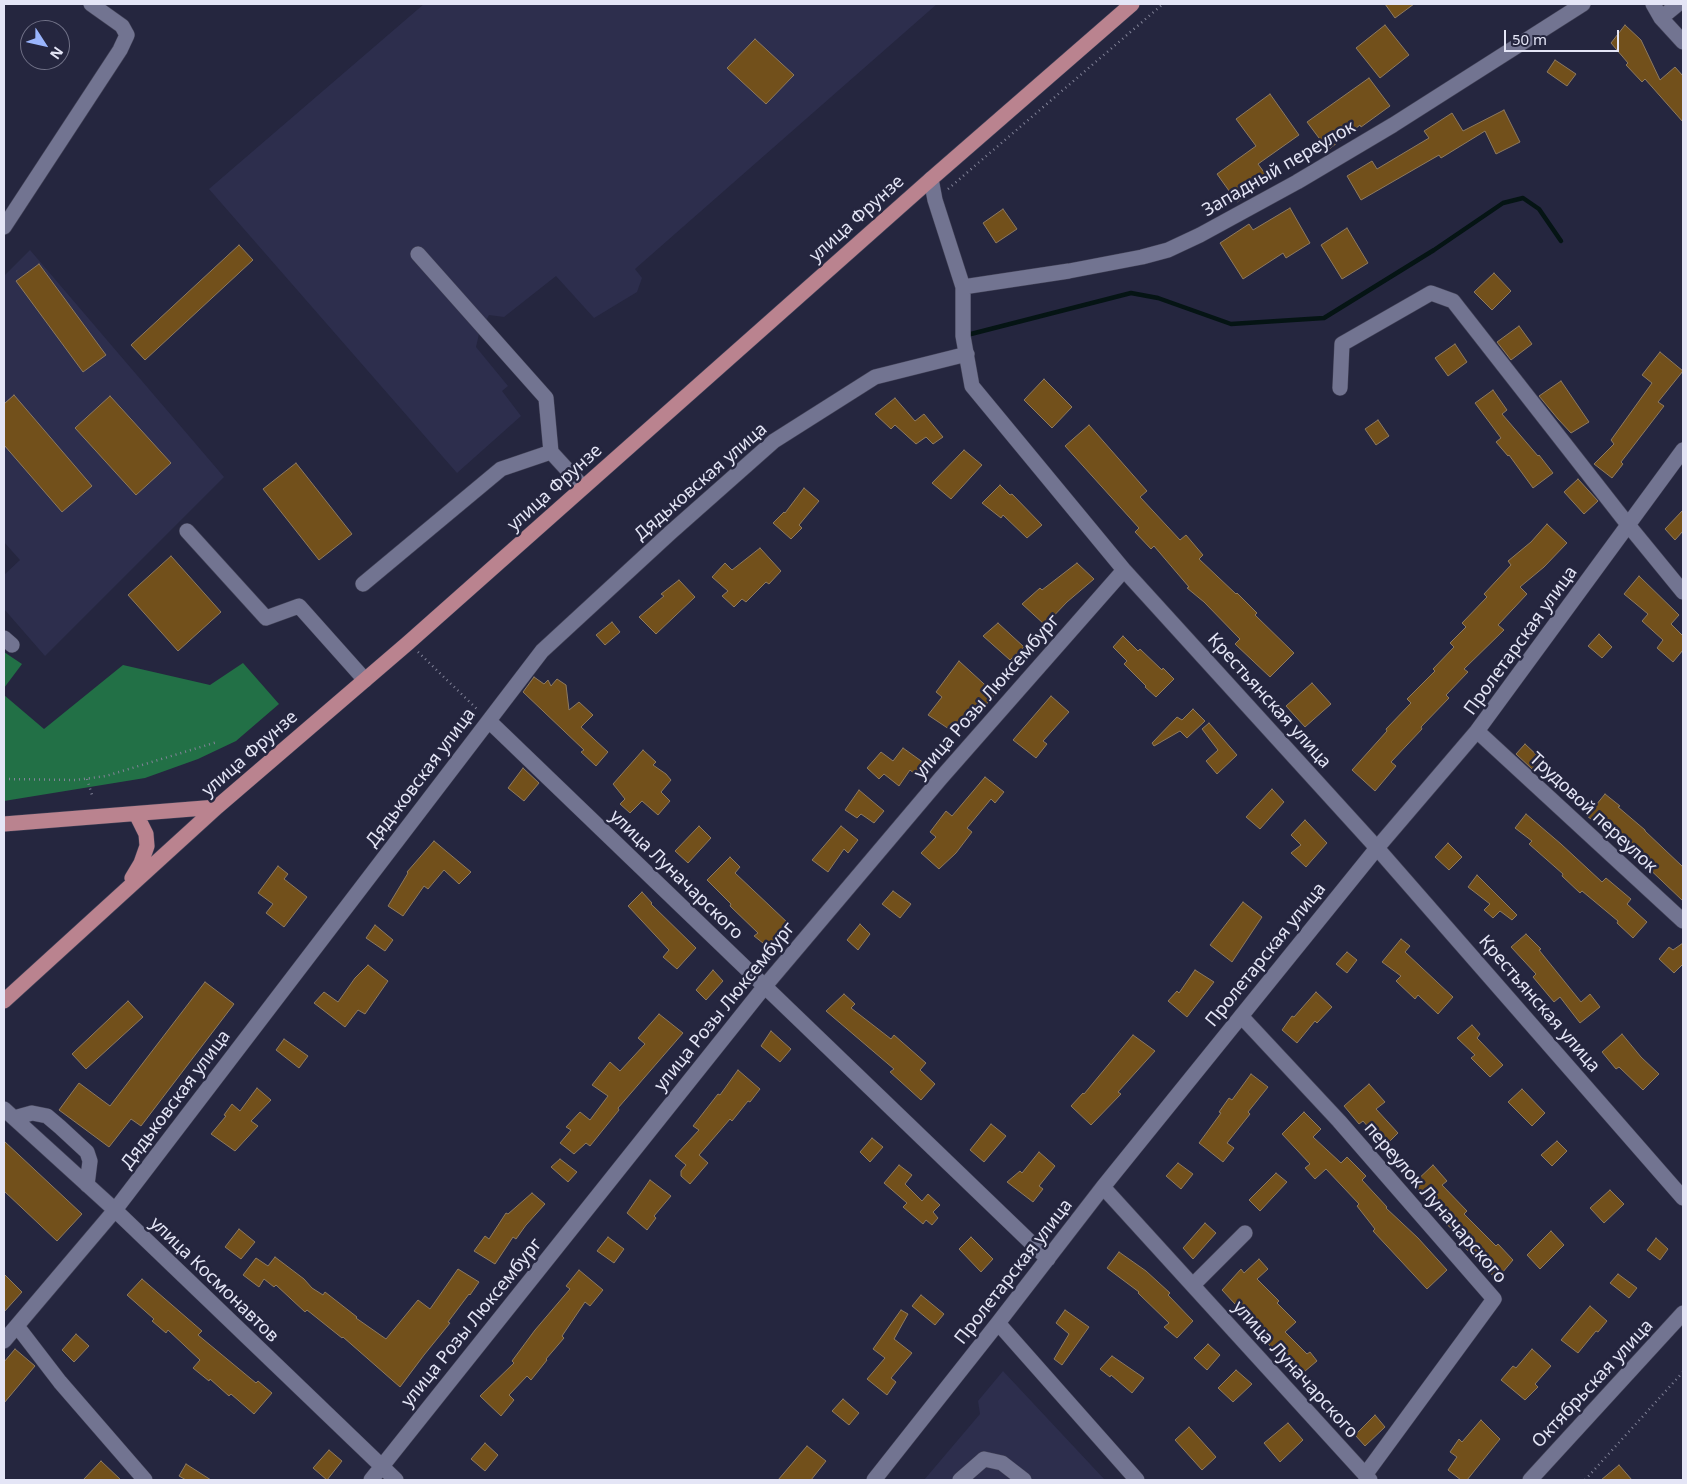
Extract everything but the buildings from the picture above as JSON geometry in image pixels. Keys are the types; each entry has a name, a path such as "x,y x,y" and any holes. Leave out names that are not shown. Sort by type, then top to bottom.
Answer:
{"main road":[{"name":"улица Фрунзе","path":"4,1001 216,807 408,643 930,179 1132,4"},
{"path":"4,824 216,807"},
{"path":"124,892 141,863 147,846 146,834 136,814"}],"street":[{"name":"Западный переулок","path":"963,288 1078,269 1168,250 1200,235 1297,182 1392,126 1583,4"},
{"path":"1653,4 1661,18 1683,42"},
{"path":"1661,18 1678,4"},
{"path":"4,227 120,50 127,35 122,26 95,5"},
{"name":"Крестьянская улица","path":"930,179 963,288 963,336 972,386 1124,570 1378,848 1683,1198"},
{"path":"418,254 546,398 551,452 583,488"},
{"path":"1340,388 1342,344 1431,293 1453,301 1683,592"},
{"name":"Дядьковская улица","path":"4,1341 115,1210 542,650 670,532 774,441 875,378 967,354"},
{"name":"Пролетарская улица","path":"874,1480 998,1324 1103,1187 1378,848 1477,731 1683,450"},
{"path":"363,584 501,469 551,452"},
{"path":"187,531 266,618 299,606 365,680"},
{"name":"улица Розы Люксембург","path":"371,1480 765,986 941,778 1124,570"},
{"name":"улица Луначарского","path":"489,721 1048,1258"},
{"name":"Трудовой переулок","path":"1477,731 1683,922"},
{"name":"переулок Луначарского","path":"1241,1016 1339,1121 1494,1299 1368,1477"},
{"path":"9,1113 32,1113 47,1116 60,1127 87,1152 90,1161 87,1185"},
{"name":"улица Космонавтов","path":"9,1113 115,1210 396,1480"},
{"name":"улица Луначарского","path":"1103,1187 1368,1477"},
{"path":"1192,1285 1245,1232"},
{"name":"Октябрьская улица","path":"1530,1480 1683,1314"},
{"path":"998,1324 1138,1480"},
{"path":"17,1326 60,1382 145,1480"},
{"path":"960,1480 984,1459 1002,1463 1024,1480"}],"path":[{"path":"935,200 1162,4"},
{"path":"408,643 489,721"},
{"path":"4,779 76,780 106,776 217,742"},
{"path":"87,779 92,795"},
{"path":"1585,1480 1683,1372"}],"shaded area":[{"path":"424,4 937,4 635,269 642,278 637,292 594,318 556,276 504,317 489,315 479,334 476,347 508,386 502,391 521,416 457,473 209,189"},
{"path":"30,250 224,477 45,656 4,609 4,575 20,560 4,542 4,276"},
{"path":"1003,1371 1105,1480 924,1480 980,1414 978,1401"}],"green space":[{"path":"4,652 22,664 4,688"},
{"path":"243,663 279,704 236,741 198,759 145,778 4,801 4,695 44,729 123,665 210,685"}],"waterway":[{"path":"967,335 1131,293 1158,298 1231,324 1324,318 1434,250 1503,203 1523,198 1539,209 1561,241"}]}
